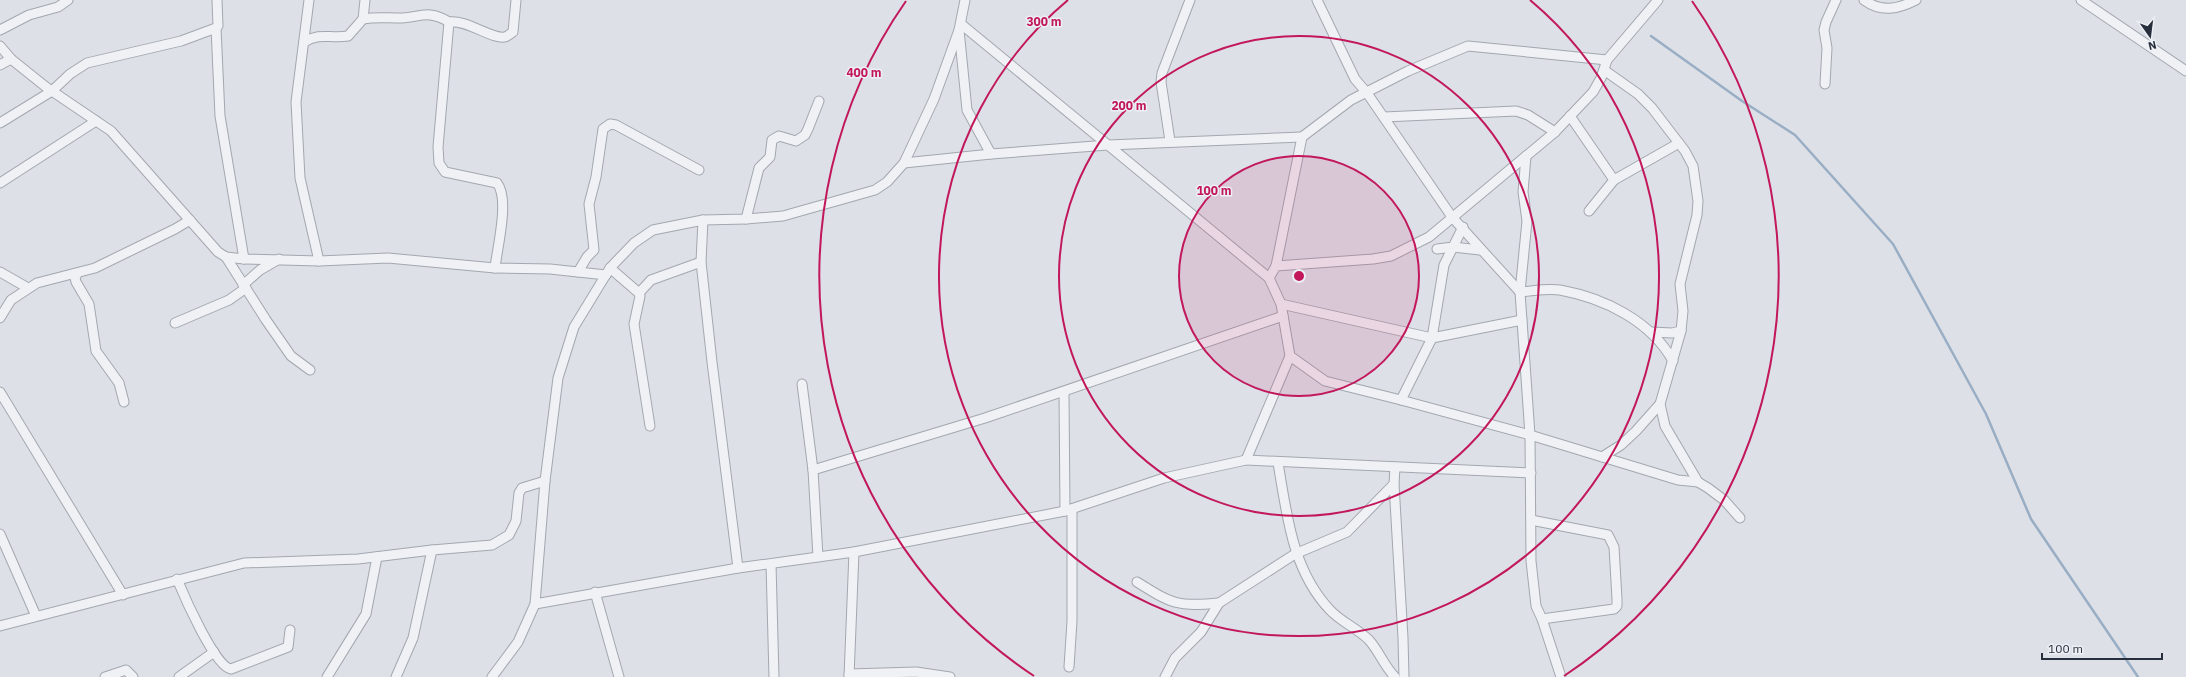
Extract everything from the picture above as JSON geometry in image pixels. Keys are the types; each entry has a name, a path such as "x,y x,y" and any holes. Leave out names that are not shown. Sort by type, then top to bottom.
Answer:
{"street":[{"path":"0,30 28,15 58,7 68,0"},
{"path":"217,0 218,26 216,28 220,116 244,259"},
{"path":"309,0 296,102 300,178 319,261"},
{"path":"304,42 324,34 338,37 348,36 363,19 365,0"},
{"path":"363,19 380,16 398,18 428,14 442,18 448,22 454,21 484,30 498,37 506,37 513,32 516,0"},
{"path":"492,677 518,642 535,604 545,481 558,378 565,351 574,327 608,272 634,242 653,230 703,220 783,216 875,190 887,182 904,163 934,99 960,27 965,0"},
{"path":"1170,141 1161,82 1162,73 1190,0"},
{"path":"1317,0 1355,79 1384,117 1452,217 1463,227 1480,250 1520,292 1559,290 1600,301 1619,310 1651,332 1673,361"},
{"path":"1276,266 1373,259 1391,256 1428,237 1555,132 1593,92 1604,70 1607,60 1658,0"},
{"path":"1826,84 1827,48 1824,30 1836,0"},
{"path":"1864,0 1888,10 1900,8 1916,0"},
{"path":"2081,0 2186,71"},
{"path":"448,22 438,147 439,163 445,172 497,183 501,188 503,207 494,268"},
{"path":"960,27 1108,145 1269,278 1280,304 1290,356 1246,460"},
{"path":"960,27 967,110 992,154"},
{"path":"0,123 52,91 70,74 87,63 181,40 216,28"},
{"path":"0,46 11,59 52,91 111,131 218,252 226,256 244,259 319,261 388,258 494,268 608,272 639,293"},
{"path":"904,163 992,154 1108,145 1170,141 1302,137 1340,107 1408,71 1468,46 1607,60"},
{"path":"0,65 11,59"},
{"path":"1602,457 1620,445 1636,431 1660,404 1681,331 1683,311 1680,284 1698,215 1698,202 1693,166 1679,143 1643,99 1604,70"},
{"path":"746,219 759,168 770,157 772,140 779,136 796,141 805,135 819,101"},
{"path":"1384,117 1516,111 1528,115 1555,132"},
{"path":"1570,116 1614,180"},
{"path":"0,183 96,121"},
{"path":"578,272 587,257 594,250 589,204 596,177 603,129 610,124 616,125 699,170"},
{"path":"1269,278 1276,266 1302,137"},
{"path":"1589,211 1614,180 1679,143"},
{"path":"1526,156 1523,192 1527,221 1524,266 1520,292 1530,435 1533,581 1536,606 1542,619 1561,677"},
{"path":"0,318 9,302 28,288 46,280 77,274 175,229 190,220"},
{"path":"703,220 701,262 713,377 738,568"},
{"path":"1401,400 1432,338 1444,265 1463,227"},
{"path":"1428,237 1437,249 1444,265"},
{"path":"1437,249 1454,247 1480,250"},
{"path":"226,256 244,286 291,356 310,370"},
{"path":"175,323 229,300 260,270 280,259"},
{"path":"650,426 634,324 640,296 639,293 651,280 701,262"},
{"path":"0,272 28,288"},
{"path":"77,274 75,278 76,282 89,304 96,351 119,383 124,402"},
{"path":"1280,304 1432,338 1522,320"},
{"path":"814,470 985,418 1283,316"},
{"path":"1651,332 1672,333 1681,331"},
{"path":"1290,356 1325,381 1530,435 1678,480 1698,482"},
{"path":"802,384 814,470 818,557"},
{"path":"0,392 123,595"},
{"path":"1064,392 1072,621 1069,667"},
{"path":"1660,404 1665,426 1698,482 1724,500 1740,518"},
{"path":"535,604 595,592 738,568 854,552 1069,510 1164,478 1246,460 1278,463 1530,473"},
{"path":"1278,463 1295,554 1318,594 1331,611 1361,632 1376,648 1390,672 1395,677"},
{"path":"1395,467 1394,484 1404,638 1404,677"},
{"path":"0,626 123,595 177,579 244,563 358,559 432,550 492,546 509,535 516,521 519,493 522,488 545,481"},
{"path":"1165,677 1175,658 1201,632 1219,603 1295,554 1347,532 1394,484"},
{"path":"1531,520 1608,535 1614,547 1617,599 1614,609 1542,619"},
{"path":"0,534 36,616"},
{"path":"396,677 413,638 432,550"},
{"path":"854,552 849,676 916,675 950,677"},
{"path":"327,677 366,614 377,557"},
{"path":"771,564 774,677"},
{"path":"177,579 194,621 227,669 231,669 288,647 290,630"},
{"path":"1137,582 1177,604 1188,606 1219,603"},
{"path":"595,592 619,677"},
{"path":"179,677 214,652"},
{"path":"105,677 126,670 133,677"}],"waterway":[{"path":"1651,36 1742,101 1795,135 1893,244 1986,414 2031,519 2138,677"}]}
